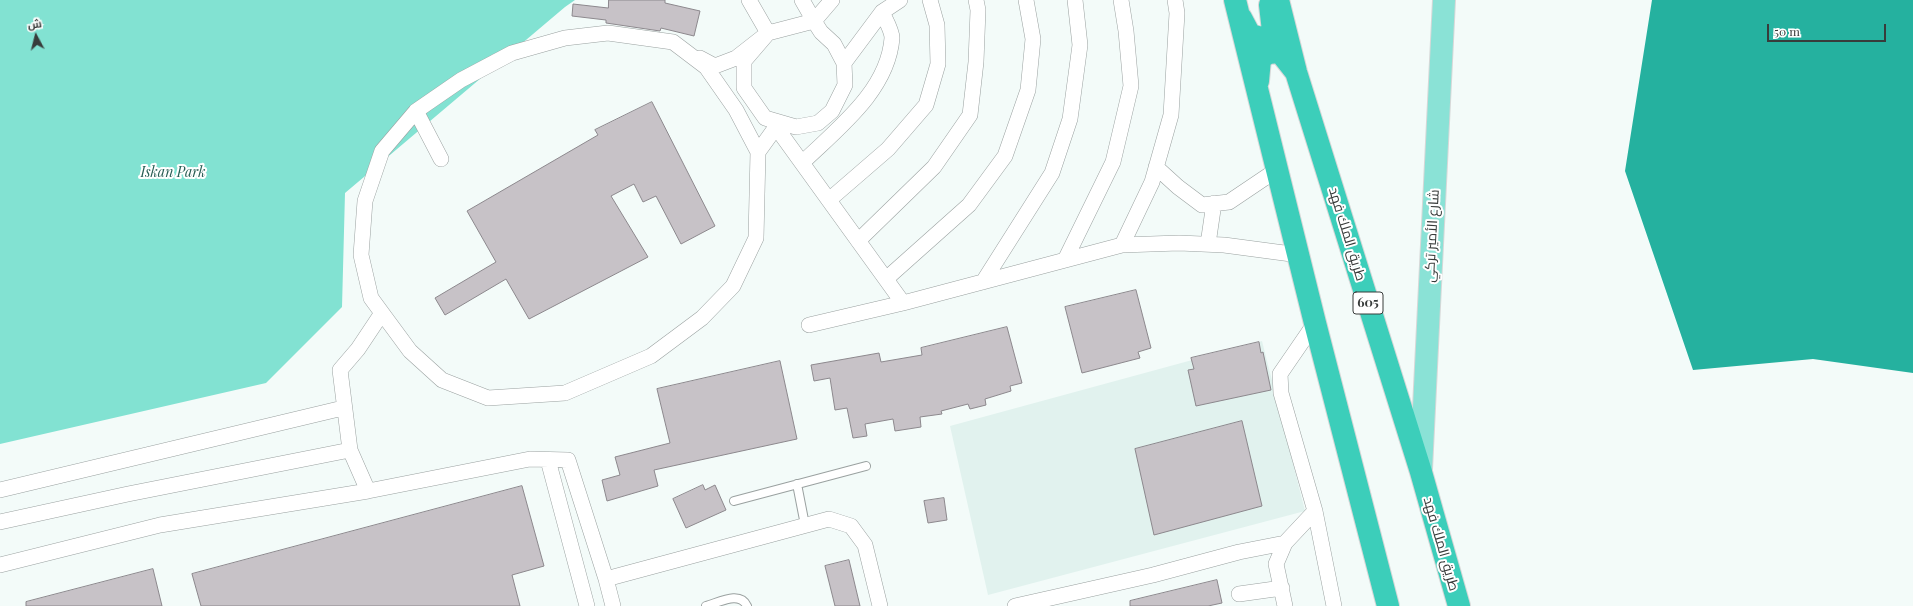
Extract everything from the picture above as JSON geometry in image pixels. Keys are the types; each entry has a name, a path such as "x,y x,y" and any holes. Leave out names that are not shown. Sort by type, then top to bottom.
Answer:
{"highway":[{"path":"1237,7 1250,35 1265,39 1273,31 1270,4 1272,0"},
{"name":"طريق الملك فهد","path":"1278,0 1296,72 1421,472 1458,606"},
{"path":"1237,7 1300,255 1315,323 1387,605"},
{"path":"1259,95 1257,75 1260,59 1268,53 1280,52 1296,72"}],"main road":[{"name":"شارع الأمير تركي","path":"1421,472 1444,0"}],"street":[{"path":"749,0 768,33"},
{"path":"776,128 796,127 818,123 832,110 844,85 844,63 834,44 821,32 802,0"},
{"path":"683,49 715,66 736,58 768,33 814,21 832,0"},
{"path":"844,63 882,12 900,0"},
{"path":"829,200 888,149 926,104 938,64 937,25 930,0"},
{"path":"858,241 934,167 970,115 976,62 978,10 976,0"},
{"path":"886,279 969,205 1005,156 1028,90 1032,39 1026,0"},
{"path":"983,282 1052,173 1070,119 1080,45 1075,0"},
{"path":"1065,260 1113,162 1131,86 1126,31 1121,0"},
{"path":"1122,245 1152,182 1171,115 1177,13 1175,0"},
{"path":"802,163 868,97 886,68 892,36 882,12"},
{"path":"608,33 673,42 706,67 736,110 758,152 756,238 733,286 702,318 651,356 565,393 488,398 442,380 410,351 371,298 361,255 365,201 382,151 416,111 461,80 512,53 565,38 608,33"},
{"path":"768,33 744,62 744,88 765,118 796,127"},
{"path":"416,111 441,159"},
{"path":"776,128 903,303"},
{"path":"758,152 776,128"},
{"path":"1156,167 1178,187 1202,205 1228,202 1278,169"},
{"path":"1208,244 1214,203"},
{"path":"809,324 903,303 1122,245 1179,243 1208,244 1300,255"},
{"path":"368,491 350,450 343,408 340,370 358,349 382,314"},
{"path":"1315,323 1280,374 1281,393 1286,415 1315,511 1334,606"},
{"path":"0,490 343,408"},
{"path":"0,522 128,494 350,450"},
{"path":"0,565 160,525 368,491 530,459 568,460 606,579 613,606"},
{"path":"548,460 584,606"},
{"path":"1284,606 1282,588 1276,564 1285,543 1315,511"},
{"path":"606,579 805,524 829,519 851,526 865,545 880,606"},
{"path":"1015,606 1153,575 1239,552 1285,543"},
{"path":"1239,594 1282,588"}],"lane":[{"path":"734,501 866,466"},
{"path":"797,484 805,524"},
{"path":"706,606 737,597 742,599 747,606"}],"shaded area":[{"path":"1652,0 1913,0 1913,373 1813,359 1693,370 1625,171"},
{"path":"1262,341 1305,511 988,595 950,426"}],"green space":[{"name":"Iskan Park","path":"0,0 575,0 345,193 342,307 266,383 0,444"}],"building":[{"path":"609,0 665,0 665,3 700,11 694,36 661,28 660,31 606,23 606,20 572,16 573,4 608,8"},
{"path":"652,102 715,226 681,244 656,196 643,202 634,184 611,196 648,257 529,319 506,279 445,315 435,298 496,262 467,211 598,135 595,130"},
{"path":"1136,290 1151,348 1138,352 1140,358 1082,373 1065,307"},
{"path":"1007,327 1022,383 1010,386 1011,391 985,399 986,405 970,409 968,404 941,411 942,414 920,417 921,427 895,431 893,419 865,424 867,436 853,438 847,408 835,410 830,378 814,381 811,365 879,353 881,362 922,355 921,348"},
{"path":"1259,342 1261,353 1263,352 1271,390 1196,406 1188,370 1194,369 1191,358"},
{"path":"780,361 797,439 654,470 658,486 607,501 602,480 620,475 615,457 670,443 657,389"},
{"path":"1242,421 1262,506 1154,535 1135,449"},
{"path":"703,485 705,490 715,485 726,510 686,528 673,499"},
{"path":"522,486 544,566 512,575 520,606 201,606 192,574"},
{"path":"944,498 947,520 928,523 924,501"},
{"path":"849,560 860,606 835,606 825,566"},
{"path":"153,569 162,606 26,606 26,602"},
{"path":"1217,580 1222,603 1208,606 1130,606 1130,601"}]}
